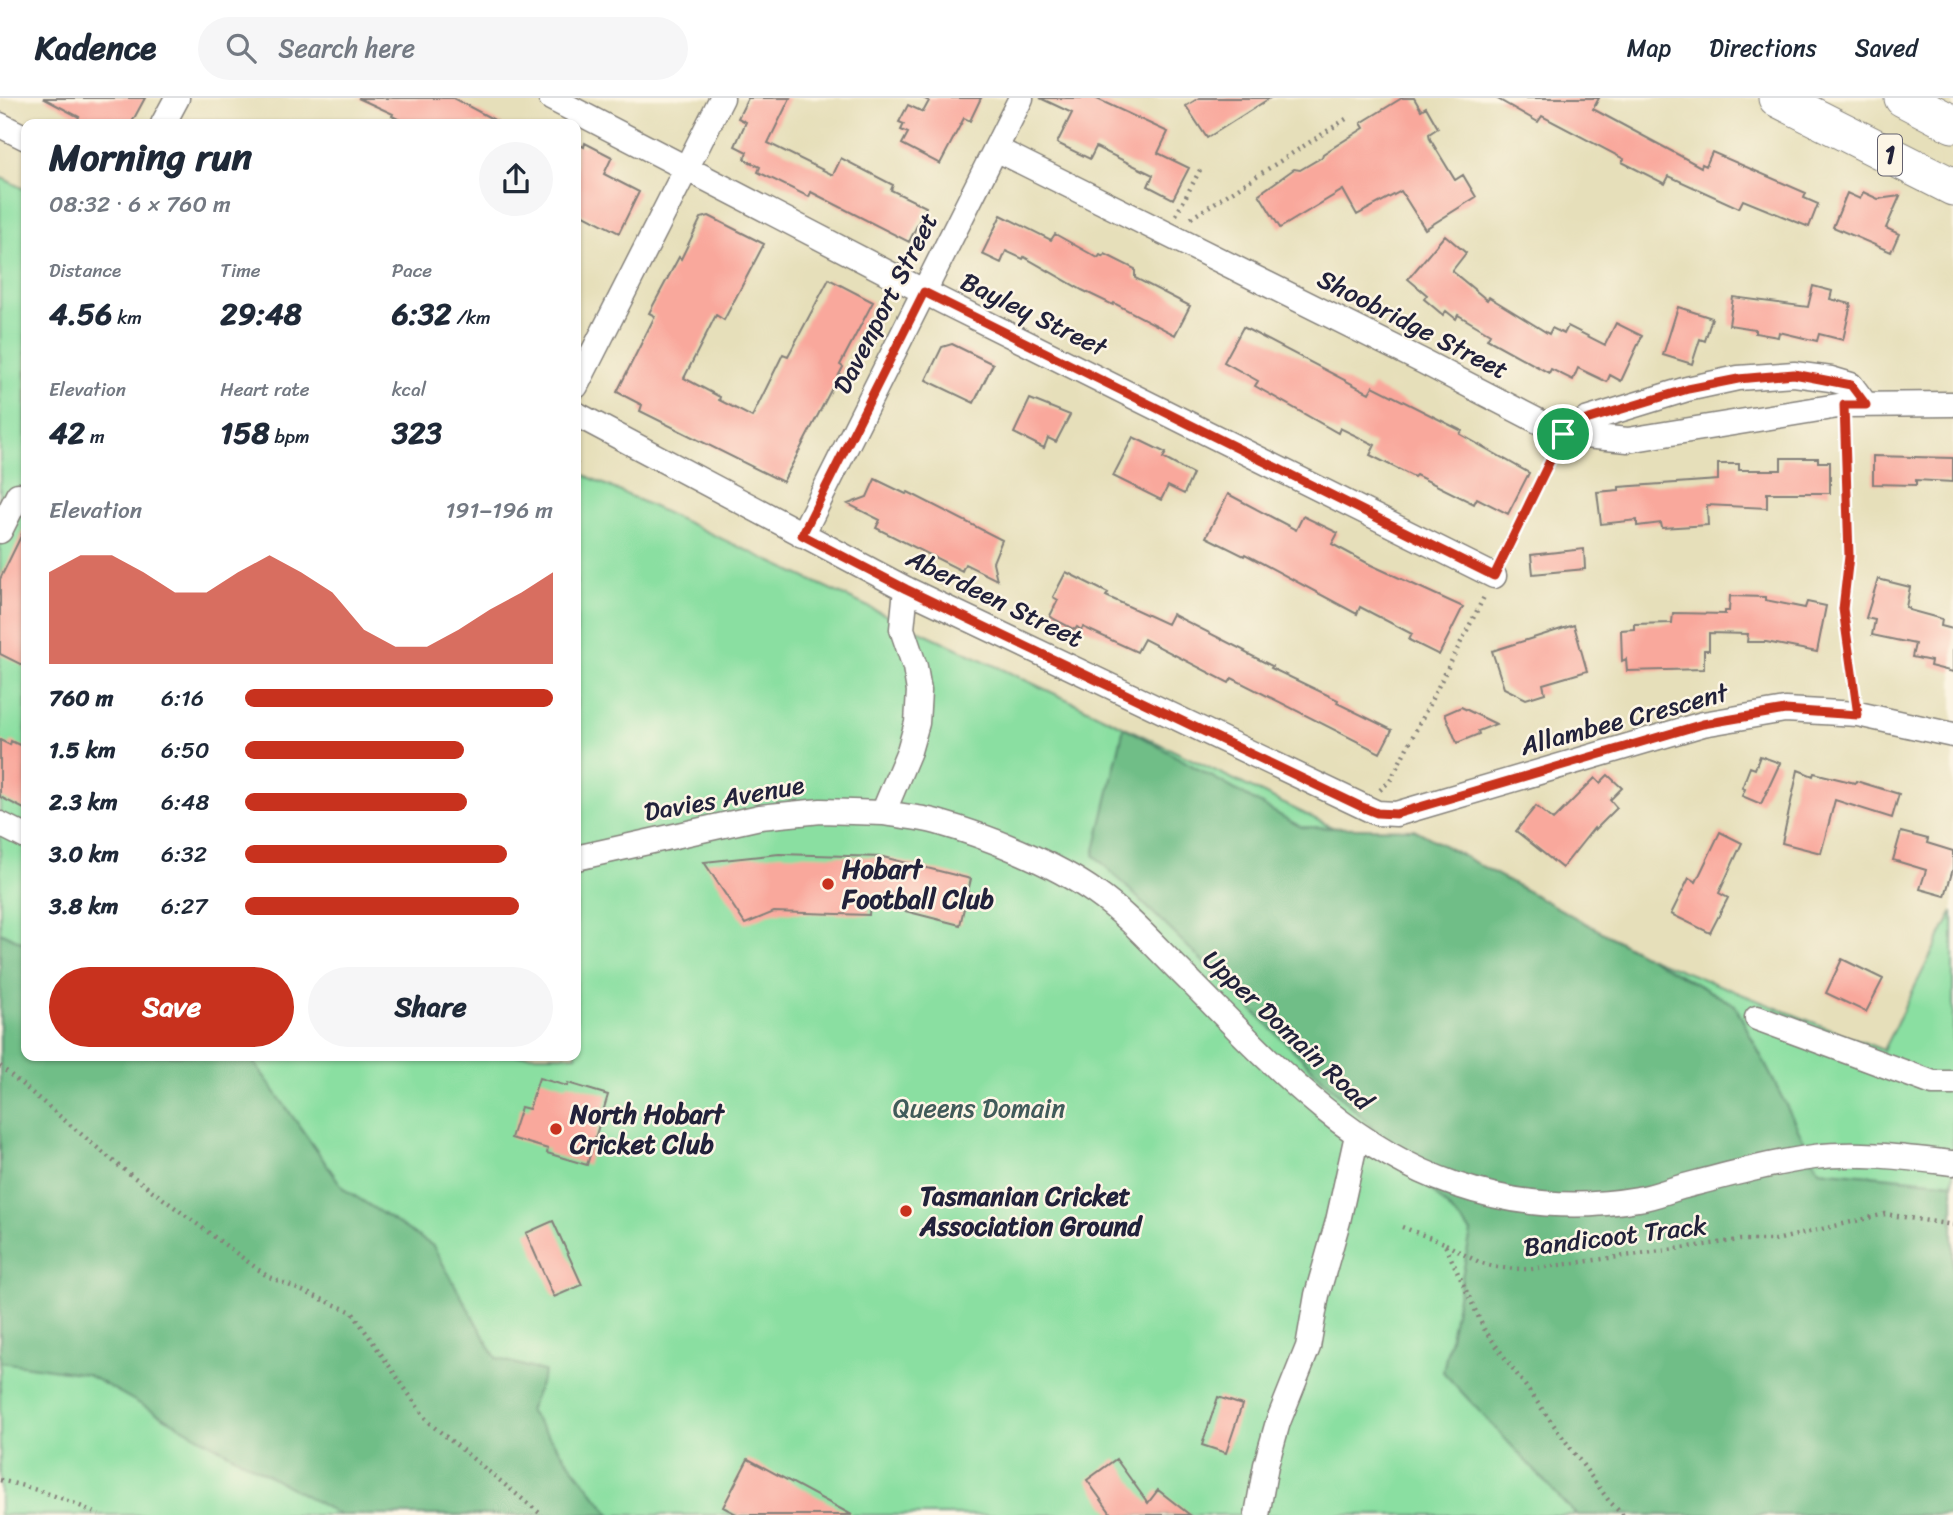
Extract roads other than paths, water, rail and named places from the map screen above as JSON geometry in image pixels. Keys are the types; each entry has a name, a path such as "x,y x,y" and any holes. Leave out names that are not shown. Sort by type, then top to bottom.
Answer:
{"highway":[{"name":"1","path":"1777,98 1953,187"},
{"name":"1","path":"1903,98 1953,124"}],"street":[{"path":"166,119 177,98"},
{"name":"Bayley Street","path":"551,98 924,292 1494,576"},
{"path":"581,376 722,98"},
{"name":"Davenport Street","path":"802,535 1021,98"},
{"path":"0,125 21,136"},
{"name":"Shoobridge Street","path":"996,149 1563,434 1628,440 1855,405 1953,404"},
{"path":"1563,434 1586,420 1688,389 1738,379 1794,374 1831,379 1851,385 1855,405"},
{"name":"Aberdeen Street","path":"581,417 906,589 1362,807 1377,813 1396,814"},
{"path":"0,531 18,495"},
{"path":"883,813 909,751 917,723 919,691 915,667 902,629 906,589"},
{"name":"Allambee Crescent","path":"1396,814 1703,724 1785,710 1858,715 1953,735"},
{"name":"Davies Avenue","path":"581,857 760,817 821,811 883,813"},
{"name":"Upper Domain Road","path":"883,813 935,821 984,837 1097,893 1283,1072 1357,1135 1412,1167 1452,1184 1507,1199 1557,1206 1596,1205 1642,1199 1693,1184 1817,1157 1873,1156 1953,1163"},
{"path":"0,824 21,834"},
{"path":"1757,1018 1933,1083 1953,1083"},
{"path":"1256,1515 1278,1422 1308,1348 1317,1295 1357,1135"}],"place":[{"name":"Hobart Football Club","path":"828,884"},
{"name":"North Hobart Cricket Club","path":"556,1129"},
{"name":"Tasmanian Cricket Association Ground","path":"906,1211"}],"park label":[{"name":"Queens Domain","path":"979,1108"}]}
